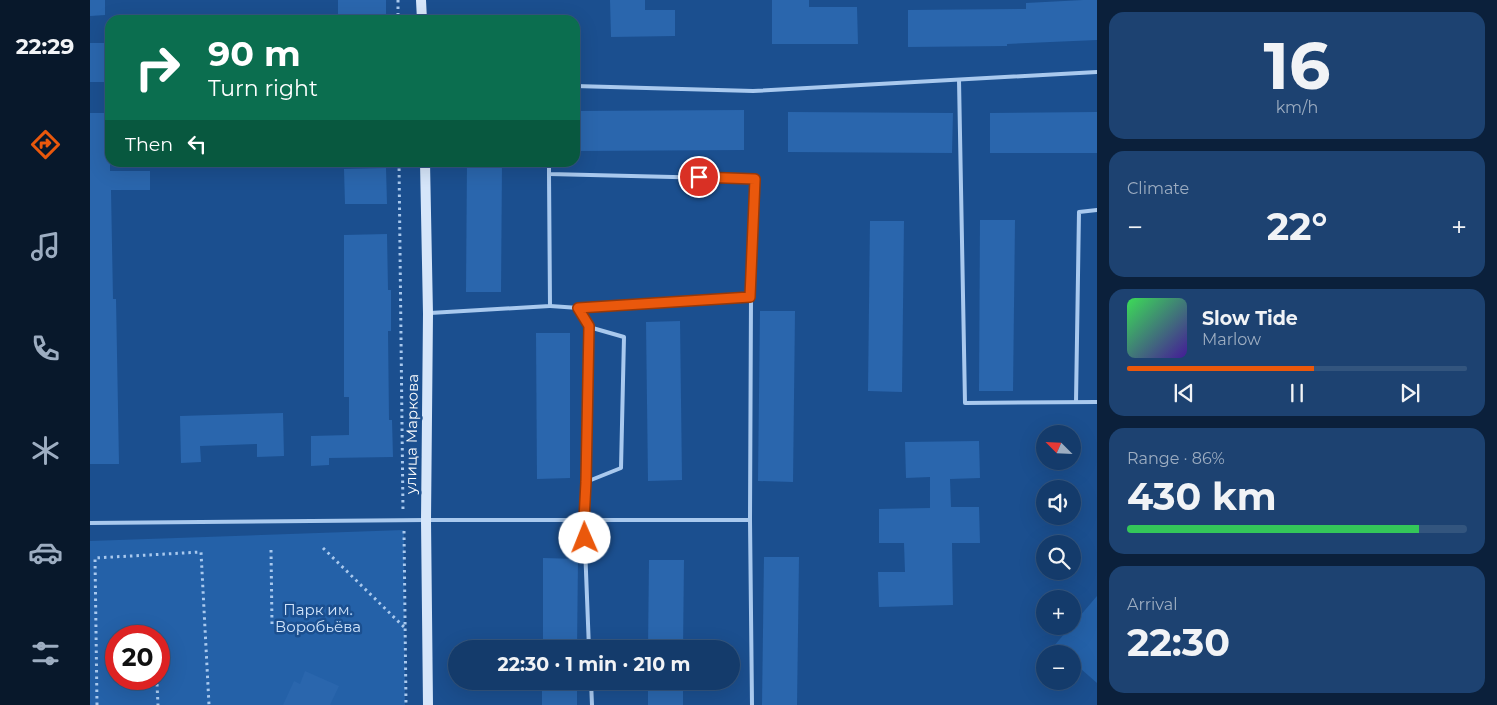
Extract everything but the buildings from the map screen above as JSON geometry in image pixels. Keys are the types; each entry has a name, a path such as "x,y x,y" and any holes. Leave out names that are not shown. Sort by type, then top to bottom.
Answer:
{"main road":[{"path":"421,0 422,15"},
{"name":"улица Маркова","path":"425,167 428,314 426,520 428,705"}],"lane":[{"path":"580,86 753,91 1097,72"},
{"path":"959,80 965,403 1097,402"},
{"path":"550,167 550,306"},
{"path":"549,174 755,179 750,297 752,705"},
{"path":"1076,402 1079,212 1097,210"},
{"path":"428,314 550,306 578,308 750,297"},
{"path":"578,308 589,326 584,520 589,640"},
{"path":"586,482 621,468 624,337 589,326"},
{"path":"90,523 404,520 750,520"},
{"path":"591,690 592,705"}],"path":[{"path":"398,0 398,15"},
{"path":"399,167 406,705"},
{"path":"323,548 405,628"},
{"path":"271,550 272,625"},
{"path":"97,705 95,558 201,552 210,705"},
{"path":"157,690 158,705"}],"green space":[{"name":"Парк им. Воробьёва","path":"404,530 405,705 90,705 90,541"},
{"path":"1097,596 1097,683 1081,669 1081,645 1055,645 1063,635 1081,635 1081,615"}],"route":[{"path":"585,538 589,326 578,308 750,297 755,179 699,177"}]}
